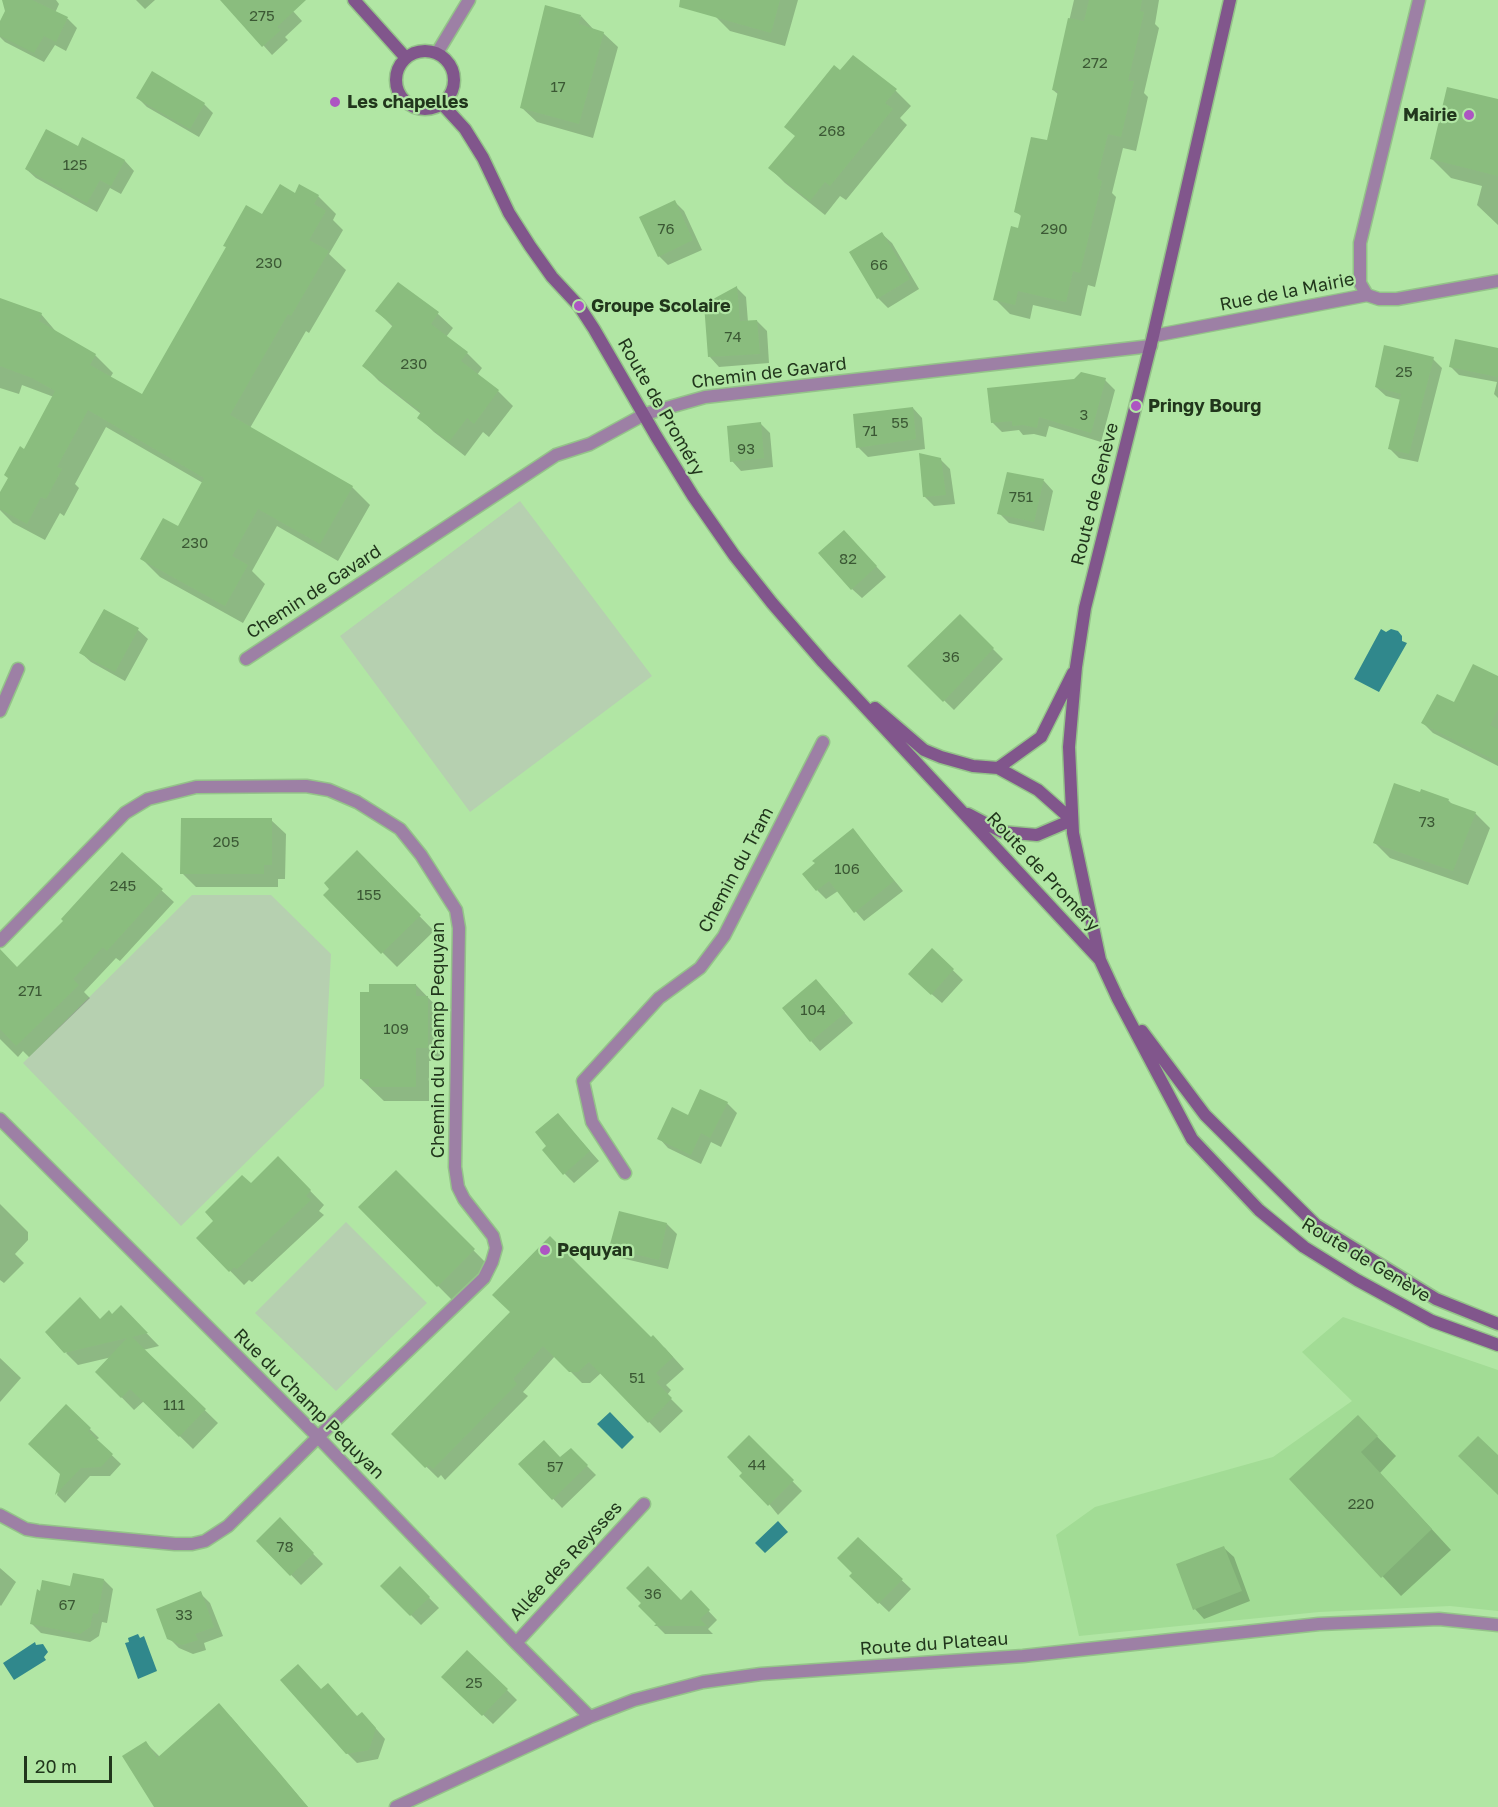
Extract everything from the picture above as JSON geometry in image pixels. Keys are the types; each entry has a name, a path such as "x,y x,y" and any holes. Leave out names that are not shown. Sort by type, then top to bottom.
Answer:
{"main road":[{"path":"354,0 406,58"},
{"name":"Route de Genève","path":"1230,0 1152,341 1085,608 1069,747 1073,833 1100,960 1118,999 1192,1139 1259,1210 1304,1248 1432,1322 1498,1345"},
{"path":"421,51 437,53 449,63 454,77 452,92 442,104 430,109 417,108 402,98 395,80 398,68 406,58 421,51"},
{"name":"Route de Proméry","path":"442,104 465,129 483,158 508,213 530,246 594,328 693,496 734,555 823,662 1100,960"},
{"name":"Route de Proméry","path":"823,662 924,750 973,766 998,768 1038,790 1072,820 1036,835 1002,832 959,809"},
{"path":"998,768 1041,737 1077,667"},
{"name":"Route de Genève","path":"1118,999 1205,1115 1316,1226 1436,1299 1498,1324"}],"street":[{"path":"437,53 469,0"},
{"path":"1367,295 1360,283 1360,243 1419,0"},
{"name":"Rue de la Mairie","path":"1152,341 1367,295 1379,299 1397,299 1498,281"},
{"name":"Chemin de Gavard","path":"246,659 556,455 590,444 645,414 705,397 1152,341"},
{"path":"0,711 18,669"},
{"name":"Chemin du Tram","path":"625,1173 592,1122 583,1081 658,998 700,968 724,936 823,742"},
{"name":"Chemin du Champ Pequyan","path":"0,941 125,813 148,799 195,787 306,786 329,790 357,802 399,829 421,855 456,909 459,928 455,1167 458,1187 464,1200 494,1236 496,1248 484,1278 228,1526 205,1541 175,1544 38,1531 26,1529 0,1515"},
{"name":"Rue du Champ Pequyan","path":"0,1119 318,1437 590,1717"},
{"name":"Allée des Reysses","path":"516,1643 644,1504"},
{"name":"Route du Plateau","path":"396,1807 590,1717 634,1700 703,1683 761,1674 1023,1656 1319,1624 1439,1619 1498,1624"}],"shaded area":[{"path":"520,501 652,676 470,812 340,636"},
{"path":"192,895 271,895 331,954 324,1086 181,1226 23,1063"},
{"path":"346,1222 427,1303 336,1391 255,1313"},
{"path":"1343,1317 1498,1370 1498,1611 1450,1606 1319,1612 1079,1636 1056,1535 1095,1507 1273,1457 1352,1401 1302,1352"}],"water":[{"path":"1381,629 1386,632 1391,629 1398,631 1402,636 1402,641 1407,643 1379,692 1354,679"},
{"path":"610,1412 634,1437 622,1449 597,1424"},
{"path":"778,1521 788,1532 765,1553 755,1543"},
{"path":"138,1634 140,1638 144,1636 157,1671 138,1679 125,1643 129,1642 128,1638"},
{"path":"35,1642 36,1645 43,1644 48,1652 44,1657 46,1660 14,1680 3,1663"}],"building":[{"path":"2,0 32,0 68,17 56,42 44,36 34,53 0,36 0,21 5,11"},
{"path":"220,0 306,0 277,27 281,30 262,47"},
{"path":"680,0 780,0 771,33 679,7"},
{"path":"1089,0 1142,0 1140,11 1144,12 1128,81 1134,81 1121,137 1108,134 1097,179 1102,181 1080,273 1073,271 1066,302 1018,291 1015,305 993,300 1011,226 1018,228 1021,215 1014,212 1031,137 1047,140 1058,91 1052,90 1068,18 1084,21"},
{"path":"545,5 581,15 579,24 604,32 579,124 520,108"},
{"path":"853,55 897,89 885,103 893,109 830,186 825,182 810,201 768,168 795,136 784,127 834,65 840,70"},
{"path":"152,71 205,103 190,129 136,98"},
{"name":"Mairie","path":"1447,87 1498,99 1498,176 1430,159"},
{"path":"46,129 78,146 82,137 125,160 111,186 100,180 87,203 25,169"},
{"path":"280,184 295,193 299,184 319,195 314,204 326,211 309,240 329,251 291,316 288,314 230,415 353,486 320,544 258,509 232,556 248,565 225,606 140,559 163,518 178,526 204,478 88,410 57,467 62,469 46,499 41,497 27,524 0,509 0,492 8,478 4,475 20,446 24,449 55,391 32,378 0,366 0,298 42,313 39,321 96,354 90,365 142,394 226,247 223,246 246,205 262,214"},
{"path":"675,200 693,240 658,257 639,217"},
{"path":"882,232 910,279 877,299 849,252"},
{"path":"398,282 439,312 431,324 468,352 461,361 499,390 474,424 467,418 449,442 417,418 421,412 362,366 393,325 375,311"},
{"path":"737,286 740,321 757,320 760,354 708,357 704,304"},
{"path":"1455,339 1498,348 1498,377 1449,367"},
{"path":"1384,345 1434,357 1409,454 1388,449 1401,394 1375,387"},
{"path":"1081,372 1106,378 1091,433 1039,417 1037,428 1023,425 1012,426 1012,421 991,423 987,388 1074,379"},
{"path":"913,407 916,439 856,448 853,414"},
{"path":"761,422 764,458 730,462 727,426"},
{"path":"919,453 941,458 946,495 923,497"},
{"path":"1007,472 1044,479 1034,522 997,514"},
{"path":"844,530 877,566 851,590 818,553"},
{"path":"104,609 139,628 115,672 79,653"},
{"path":"960,614 994,648 943,702 907,666"},
{"path":"1473,664 1498,676 1498,709 1490,725 1498,729 1498,762 1421,723 1437,694 1454,702"},
{"path":"1394,783 1420,792 1421,789 1476,812 1453,871 1373,843"},
{"path":"181,818 272,818 272,865 264,865 264,874 180,874"},
{"path":"853,828 894,881 854,913 829,881 816,891 802,874 815,863 812,861"},
{"path":"357,850 421,915 381,954 323,895 329,889 324,883"},
{"path":"122,852 163,889 107,951 103,947 73,979 79,985 16,1046 0,1029 0,949 17,967 63,921 61,919"},
{"path":"932,948 954,969 931,995 908,974"},
{"path":"816,979 845,1013 810,1042 782,1008"},
{"path":"369,984 416,984 416,996 428,996 428,1048 416,1048 416,1087 369,1087 369,1079 360,1079 360,992 369,992"},
{"path":"700,1089 728,1102 710,1138 701,1133 691,1155 657,1139 672,1107 688,1115"},
{"path":"558,1113 590,1151 563,1175 542,1150 546,1146 535,1132"},
{"path":"278,1156 311,1190 306,1196 311,1200 237,1269 234,1267 229,1272 196,1238 213,1221 205,1212 242,1175 251,1183"},
{"path":"396,1170 475,1249 437,1287 358,1207"},
{"path":"619,1211 667,1223 659,1260 609,1248"},
{"path":"550,1236 673,1357 656,1373 661,1378 656,1382 672,1398 648,1423 589,1362 578,1372 569,1372 543,1346 513,1379 517,1384 433,1469 429,1465 425,1468 391,1434 510,1312 492,1295"},
{"path":"80,1297 100,1319 109,1310 112,1314 121,1305 148,1333 132,1337 206,1409 179,1437 130,1389 121,1398 95,1372 127,1338 64,1353 45,1332"},
{"path":"66,1404 91,1428 88,1431 113,1454 101,1467 81,1468 55,1495 60,1474 28,1444"},
{"path":"1358,1415 1378,1436 1361,1452 1432,1529 1381,1578 1289,1479"},
{"path":"749,1435 794,1480 768,1506 739,1476 742,1473 727,1457"},
{"path":"1478,1436 1498,1455 1498,1495 1458,1456"},
{"path":"544,1440 560,1457 571,1448 588,1465 552,1500 518,1464"},
{"path":"280,1517 314,1553 290,1576 256,1541"},
{"path":"858,1537 903,1579 878,1604 849,1576 852,1573 837,1558"},
{"path":"1224,1546 1242,1591 1193,1610 1176,1564"},
{"path":"400,1566 430,1597 410,1616 380,1586"},
{"path":"648,1566 681,1600 691,1590 710,1610 700,1619 707,1626 654,1626 656,1624 638,1606 641,1603 626,1588"},
{"path":"73,1573 104,1579 98,1614 93,1613 90,1627 80,1634 30,1624 37,1589 40,1591 42,1580 70,1586"},
{"path":"201,1591 214,1627 195,1634 198,1640 182,1645 167,1639 156,1609"},
{"path":"467,1650 508,1689 482,1716 441,1677"},
{"path":"298,1664 321,1689 328,1683 357,1716 362,1712 376,1728 369,1750 346,1754 280,1680"},
{"path":"219,1703 308,1807 154,1807 122,1756 146,1741 157,1758"}],"place":[{"name":"Les chapelles","path":"335,102"},
{"name":"Mairie","path":"1469,115"},
{"name":"Groupe Scolaire","path":"579,306"},
{"name":"Pringy Bourg","path":"1136,406"},
{"name":"Pequyan","path":"545,1250"}]}
